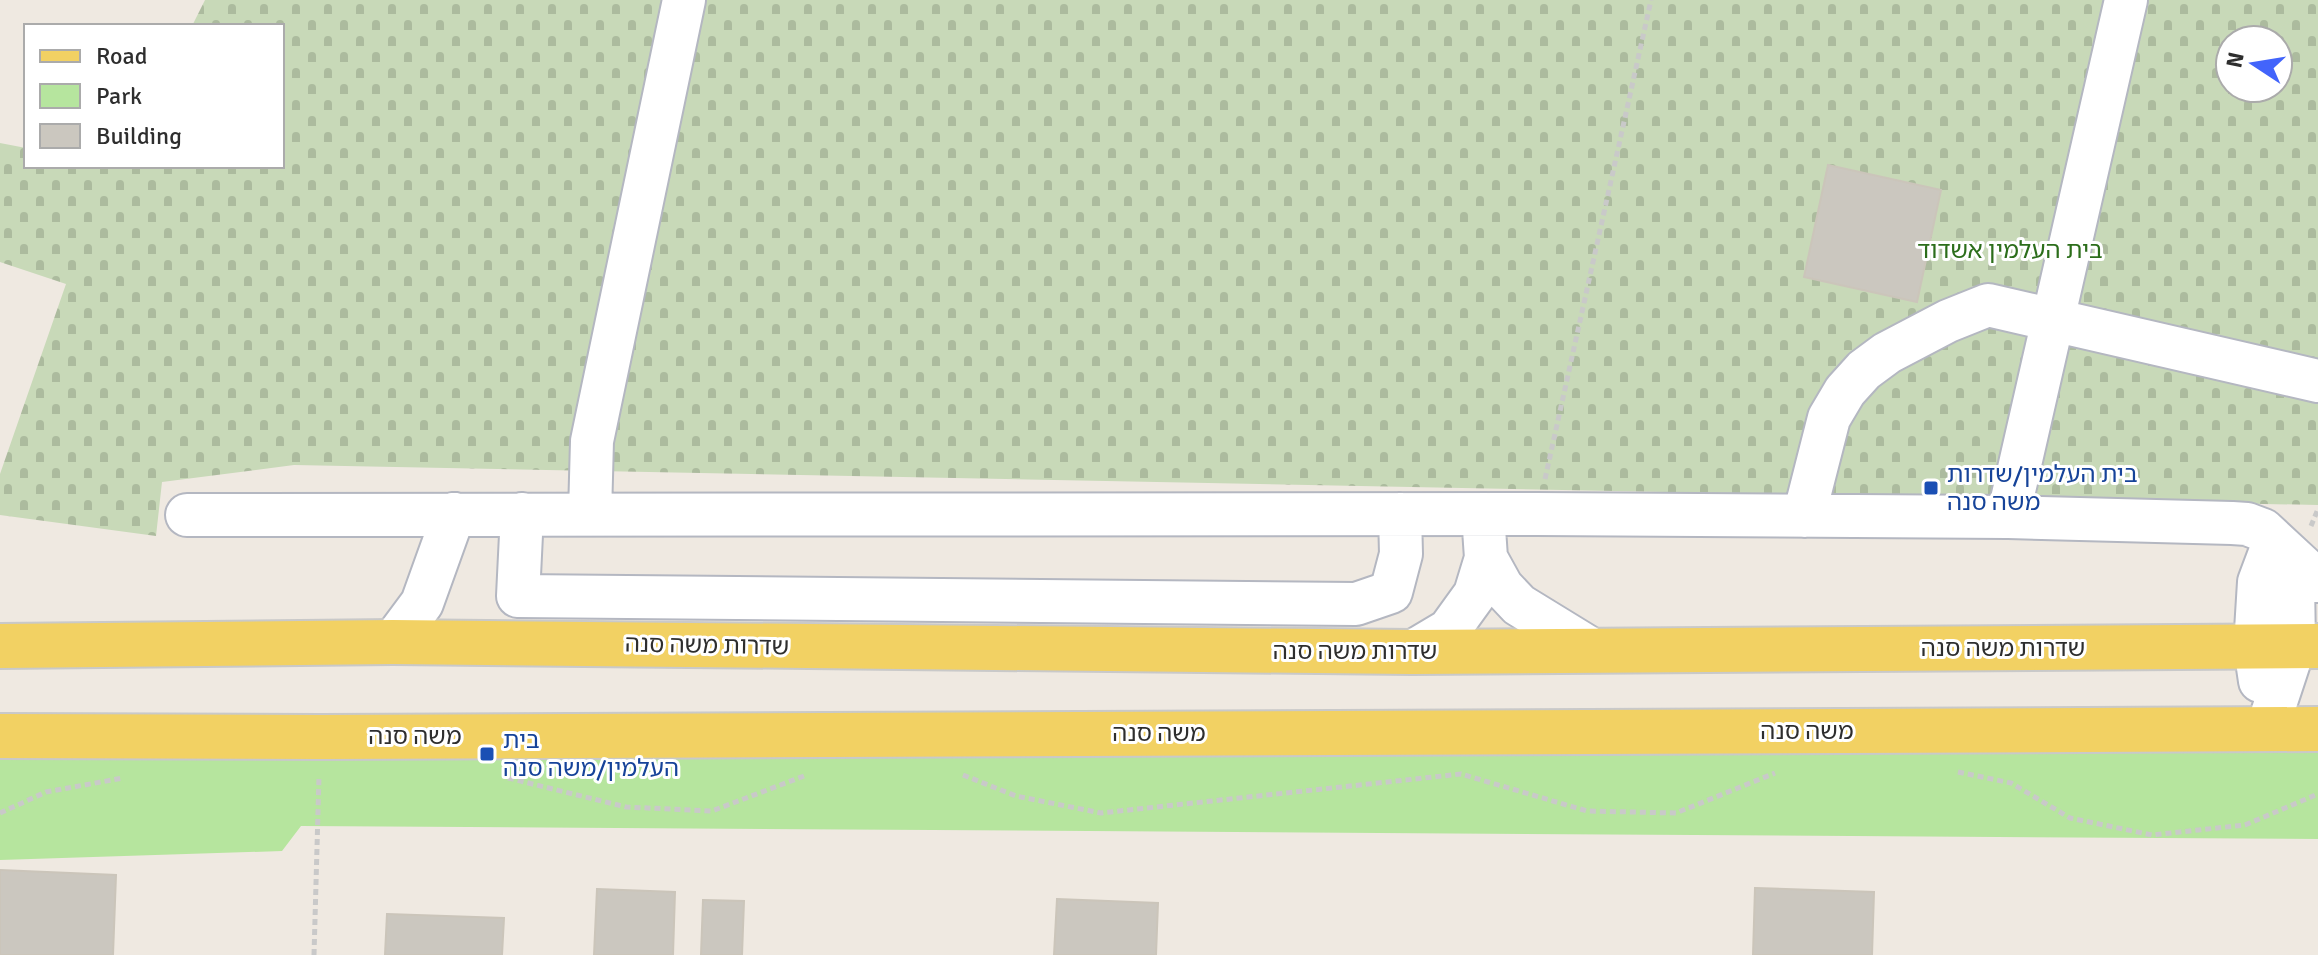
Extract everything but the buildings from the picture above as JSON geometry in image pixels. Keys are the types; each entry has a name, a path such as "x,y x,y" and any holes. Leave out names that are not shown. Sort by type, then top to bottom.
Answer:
{"main road":[{"path":"0,646 393,642"},
{"name":"שדרות משה סנה","path":"393,642 1412,652 2289,647"},
{"name":"משה סנה","path":"0,736 2318,729"}],"lane":[{"path":"590,514 592,441 684,0"},
{"path":"2008,517 2126,0"},
{"path":"1804,516 1829,418 1845,391 1864,370 1887,353 1948,321 1988,305 2318,381"},
{"path":"393,642 422,603 454,514"},
{"path":"522,514 518,596 1356,604 1391,592 1401,554 1400,514"},
{"path":"1412,652 1449,630 1475,594 1486,558 1483,514"},
{"path":"187,515 1537,514 2008,517 2247,524 2263,530 2318,581"},
{"path":"2267,729 2289,647 2293,580 2274,542"},
{"path":"1486,558 1502,587 1519,605 1594,651"}],"path":[{"path":"1537,514 1651,0"},
{"path":"314,955 321,737"},
{"path":"950,770 1016,796 1101,813 1461,774 1587,811 1676,813 1783,770"},
{"path":"1952,770 2011,783 2070,818 2152,835 2245,825 2318,794"},
{"path":"501,776 626,807 712,811 809,774"},
{"path":"0,813 46,792 130,777"}],"green space":[{"name":"בית העלמין אשדוד","path":"205,0 2318,0 2318,505 294,465 162,482 156,536 0,515 0,474 66,284 0,262 0,143 24,148 24,168 284,168 284,24 193,24"},
{"path":"2318,749 2318,839 301,826 282,851 0,860 0,760"}],"place":[{"name":"בית העלמין/שדרות משה סנה","path":"1931,488"},
{"name":"בית העלמין/משה סנה","path":"487,754"}]}
